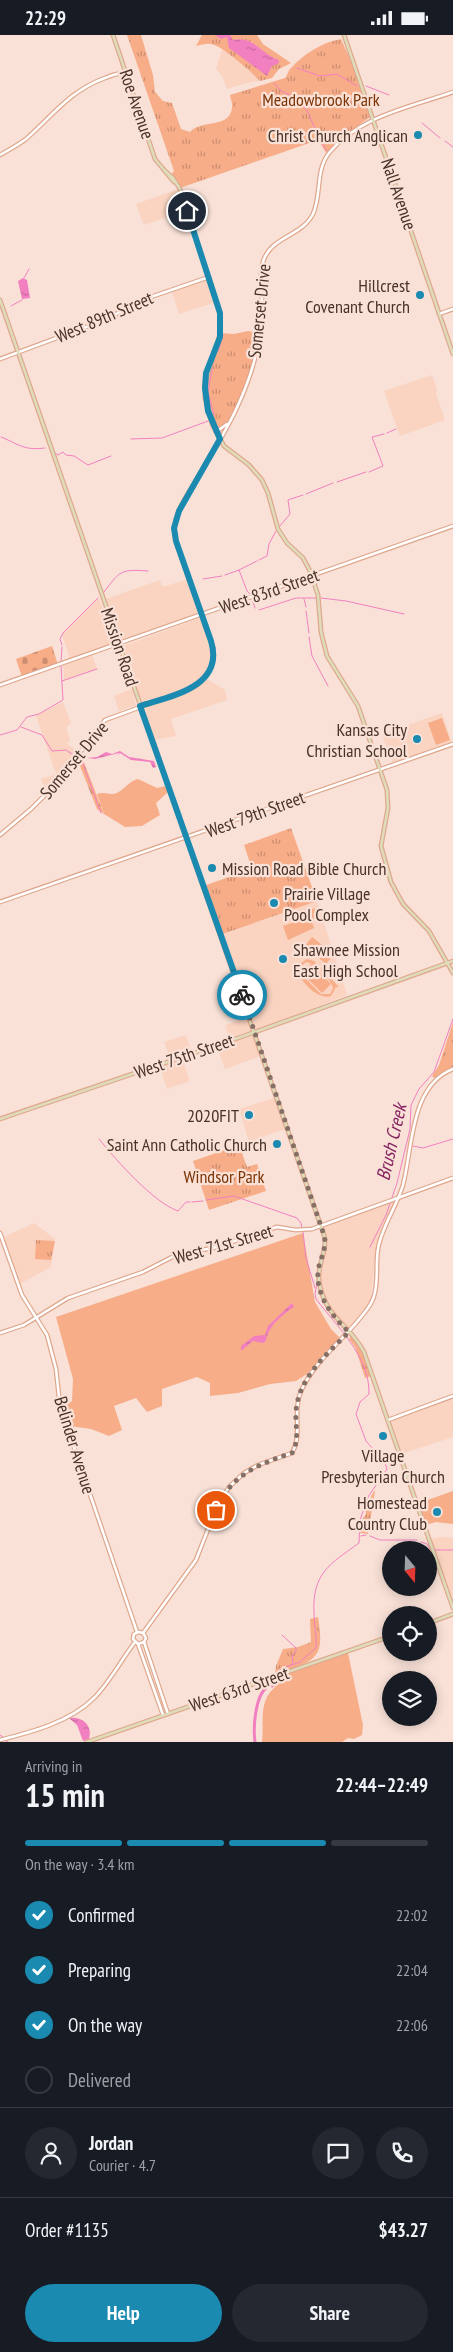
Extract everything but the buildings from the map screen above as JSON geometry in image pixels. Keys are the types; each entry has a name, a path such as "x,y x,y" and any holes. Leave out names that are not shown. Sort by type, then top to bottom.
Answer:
{"main road":[{"name":"Roe Avenue","path":"113,35 154,156 180,191 219,307 221,320 220,337 206,373 205,388 208,411 220,439 259,477 268,493 278,529 287,543 306,562 318,595 322,636 327,655 358,706 388,798 380,839 386,867 398,896 429,931 453,973"},
{"name":"Nall Avenue","path":"344,35 453,353"},
{"name":"Mission Road","path":"0,300 321,1226 325,1241 318,1273 322,1294 332,1314 364,1352 453,1609"},
{"name":"West 75th Street","path":"0,1119 254,1032 453,961"},
{"path":"437,1620 453,1614"},
{"name":"West 63rd Street","path":"87,1742 382,1639"}],"street":[{"path":"0,155 24,141 60,105 76,92 96,81 118,73 124,67"},
{"path":"118,73 127,75"},
{"name":"Somerset Drive","path":"0,835 31,809 52,787 101,724 113,716 190,689 206,675 213,663 214,651 176,541 175,525 179,511 230,422 248,381 257,351 262,311 261,270 265,256 276,243 301,228 311,218 316,204 320,172 330,152 355,129 373,120 453,92"},
{"name":"West 89th Street","path":"0,359 105,320 142,300 209,277"},
{"path":"439,314 453,309"},
{"path":"216,432 220,431 230,422"},
{"name":"West 83rd Street","path":"0,685 453,526"},
{"name":"West 79th Street","path":"0,902 187,839 453,744"},
{"path":"143,1633 196,1560 217,1506 230,1487 244,1473 258,1465 292,1453 298,1438 296,1412 300,1393 318,1364 348,1333 371,1303 379,1242 399,1198 422,1097 435,1079 453,1069"},
{"name":"West 71st Street","path":"0,1333 24,1325 68,1298 143,1272 178,1254 213,1248 277,1227 302,1230 321,1226 453,1178"},
{"name":"Belinder Avenue","path":"0,1233 22,1295 37,1317 50,1345 57,1373 58,1399 62,1413 137,1632"},
{"path":"388,1420 453,1396"},
{"path":"143,1633 137,1632 134,1635 163,1715"},
{"path":"143,1633 146,1638 144,1642 168,1714"},
{"path":"0,1740 47,1726 85,1706 98,1693 137,1643 144,1642"}],"shaded area":[{"path":"222,50 229,53 260,81 227,89 222,76 216,69"},
{"path":"178,189 185,211 144,225 136,204"},
{"path":"208,279 216,302 179,314 172,292"},
{"path":"432,375 445,420 400,436 384,391"},
{"path":"188,579 198,614 120,640 106,599 160,580 163,587"},
{"path":"99,598 115,643 70,659 62,635"},
{"path":"200,618 210,642 212,655 203,679 192,687 142,703 123,646"},
{"path":"92,655 97,669 64,680 63,665"},
{"path":"207,679 225,690 227,700 171,719 176,736 154,740 145,707 189,691"},
{"path":"132,689 136,705 119,711 114,696"},
{"path":"63,702 71,723 66,728 70,739 67,744 79,752 46,793 41,779 56,774 36,716"},
{"name":"Kansas City Christian School","path":"442,713 452,743 393,764 382,734"},
{"name":"Shawnee Mission East High School","path":"317,901 347,995 255,1030 222,935"},
{"path":"247,1017 250,1031 228,1038 226,1025"},
{"path":"186,1035 191,1051 170,1058 164,1042"},
{"path":"253,1036 261,1056 225,1069 217,1046"},
{"path":"182,1058 190,1081 167,1089 160,1067"},
{"path":"274,1098 285,1129 249,1142 239,1109"},
{"path":"393,1201 395,1203 377,1247 370,1303 348,1330 329,1307 322,1292 320,1276 327,1244 323,1227"},
{"path":"34,1223 55,1239 51,1267 18,1285 2,1238"},
{"path":"453,1397 453,1437 401,1454 389,1420"},
{"path":"441,1537 453,1538 453,1598 451,1599 438,1562 438,1541 431,1541 430,1539"}],"green space":[{"name":"Meadowbrook Park","path":"127,35 141,35 153,75 155,92 163,101 172,103 181,129 190,132 195,128 227,118 232,107 230,95 285,78 290,69 308,53 327,43 341,39 353,66 370,117 350,131 327,154 318,140 180,188 171,175 174,171"},
{"name":"Meadowbrook Park","path":"202,35 257,35 263,44 291,63 279,69 272,78 260,81 222,49 211,44 196,46"},
{"path":"248,331 260,333 246,387 233,415 216,430 206,401 205,390 206,380 220,333 234,334"},
{"path":"52,646 58,665 22,677 16,659"},
{"path":"442,718 450,740 436,745 428,723"},
{"path":"80,758 83,760 104,814 97,809 78,761"},
{"path":"138,779 157,788 166,786 168,792 156,803 160,815 142,826 125,827 104,814 97,794 117,793 132,781"},
{"path":"291,828 317,901 223,934 206,885 252,869 244,845"},
{"path":"315,908 317,918 311,920 314,928 288,940 283,926 306,918 305,912"},
{"path":"312,937 334,954 326,964 305,946"},
{"path":"307,959 314,961 339,987 336,987 331,996 326,997 314,992 300,976 298,965","holes":["306,962 318,968 332,984 333,988 330,994 321,994 302,975 300,967"]},
{"path":"311,964 331,984 322,993 302,973"},
{"path":"453,1022 453,1068 434,1078 432,1076 439,1065"},
{"name":"Windsor Park","path":"239,1145 247,1167 257,1164 266,1191 209,1210 193,1161"},
{"path":"303,1233 315,1302 331,1329 340,1338 307,1374 296,1381 270,1384 238,1393 210,1396 210,1383 197,1377 162,1389 162,1406 147,1412 136,1398 114,1406 122,1430 109,1436 91,1429 69,1426 63,1408 72,1401 73,1379 56,1317"},
{"path":"36,1240 55,1241 51,1260 35,1259"},
{"path":"351,1336 363,1354 371,1376 365,1378 355,1347 349,1339"},
{"path":"374,1491 368,1534 360,1533 362,1520 366,1514 365,1508"},
{"name":"Homestead Country Club","path":"453,1491 453,1524 436,1522 426,1525 419,1503"},
{"path":"318,1617 320,1643 316,1655 304,1664 284,1672 275,1673 283,1649 298,1647 311,1642 310,1619"},
{"path":"348,1653 363,1725 362,1735 354,1739 348,1738 342,1742 262,1742 265,1702 269,1694 285,1675"}],"water":[{"path":"215,35 230,35 233,40 240,39 251,42 279,60 279,63 272,66 267,76 229,48 227,37 221,39"},
{"path":"23,278 27,280 30,298 22,299 18,281"},
{"path":"120,751 129,757 154,761 156,767 153,768 150,762 131,760 120,753 117,756 119,753 95,759 87,758 97,757 106,752 112,754"},
{"path":"292,1303 294,1307 273,1325 266,1341 263,1343 253,1341 241,1351 241,1346 254,1336 265,1335 268,1326"},
{"path":"69,1718 83,1720 86,1723 90,1730 89,1739 83,1741 77,1725"}],"waterway":[{"path":"297,68 320,76 337,74 357,86"},
{"path":"274,83 281,91 294,97 307,110 315,129"},
{"path":"366,86 389,95"},
{"path":"422,123 440,138"},
{"path":"318,137 327,151"},
{"path":"445,141 453,147"},
{"path":"24,278 29,269"},
{"path":"11,306 22,300"},
{"path":"218,352 223,335"},
{"path":"213,364 208,392 214,415"},
{"path":"131,439 162,438 208,421"},
{"path":"387,433 396,429"},
{"path":"369,472 383,466 372,437 384,434"},
{"path":"1,437 26,448 45,448"},
{"path":"55,453 58,455 63,452 66,455 74,456 88,465 111,456"},
{"path":"337,482 366,472"},
{"path":"306,494 333,483"},
{"path":"280,526 290,514 288,500 303,495"},
{"path":"259,560 267,556 269,544 276,531"},
{"path":"239,570 257,561"},
{"path":"225,575 239,570 247,591 251,595"},
{"path":"104,592 118,576 126,571 148,571"},
{"path":"203,579 222,576"},
{"path":"62,645 60,639 63,633 98,598"},
{"path":"259,610 296,598 317,598"},
{"path":"321,598 346,601 404,614"},
{"path":"252,599 255,608"},
{"path":"304,599 306,607"},
{"path":"306,611 309,633"},
{"path":"309,637 312,656 328,686"},
{"path":"61,662 62,647"},
{"path":"0,735 17,730 27,717 39,714 63,700 61,666"},
{"path":"62,681 97,669"},
{"path":"21,727 42,735 52,751 66,750 75,756"},
{"path":"83,758 79,760 82,761 101,813"},
{"name":"Brush Creek","path":"370,1247 386,1215 397,1183 410,1129 411,1105 419,1089 434,1072 453,1019"},
{"path":"99,1139 125,1169 147,1190 168,1206 178,1211 186,1202 190,1202"},
{"path":"413,1146 423,1148 453,1139"},
{"path":"206,1200 234,1196 297,1218 302,1228"},
{"path":"192,1202 203,1201"},
{"path":"303,1232 306,1258 315,1288"},
{"name":"Brush Creek","path":"284,1671 286,1667 300,1662 316,1648 314,1617 316,1588 331,1564 359,1543 360,1520 368,1497 387,1469 385,1463 366,1441 356,1414 360,1402 369,1394 368,1380 364,1367 351,1343 316,1299 317,1283"},
{"path":"361,1536 366,1535"},
{"path":"370,1536 380,1540 417,1540"},
{"path":"438,1550 453,1550"},
{"path":"282,1635 296,1648 292,1656 293,1662 291,1665"},
{"name":"Brush Creek","path":"272,1686 280,1681 282,1676"},
{"name":"Brush Creek","path":"255,1742 254,1729 257,1705 263,1691 267,1687"}],"way so far":[{"path":"216,1510 225,1493 244,1473 262,1463 292,1453 298,1438 296,1412 301,1392 309,1376 321,1360 349,1332 332,1314 322,1294 318,1273 325,1245 324,1235 242,995"}],"place":[{"name":"Christ Church Anglican","path":"418,135"},
{"name":"Hillcrest Covenant Church","path":"420,295"},
{"name":"Kansas City Christian School","path":"417,739"},
{"name":"Mission Road Bible Church","path":"212,868"},
{"name":"Prairie Village Pool Complex","path":"274,903"},
{"name":"Shawnee Mission East High School","path":"283,959"},
{"name":"2020FIT","path":"249,1115"},
{"name":"Saint Ann Catholic Church","path":"277,1144"},
{"name":"Village Presbyterian Church","path":"383,1436"},
{"name":"Homestead Country Club","path":"437,1512"}],"route":[{"path":"187,211 220,313 220,337 206,373 205,397 214,429 220,439 179,511 174,532 213,647 214,655 209,671 198,685 140,706 242,995"}]}
